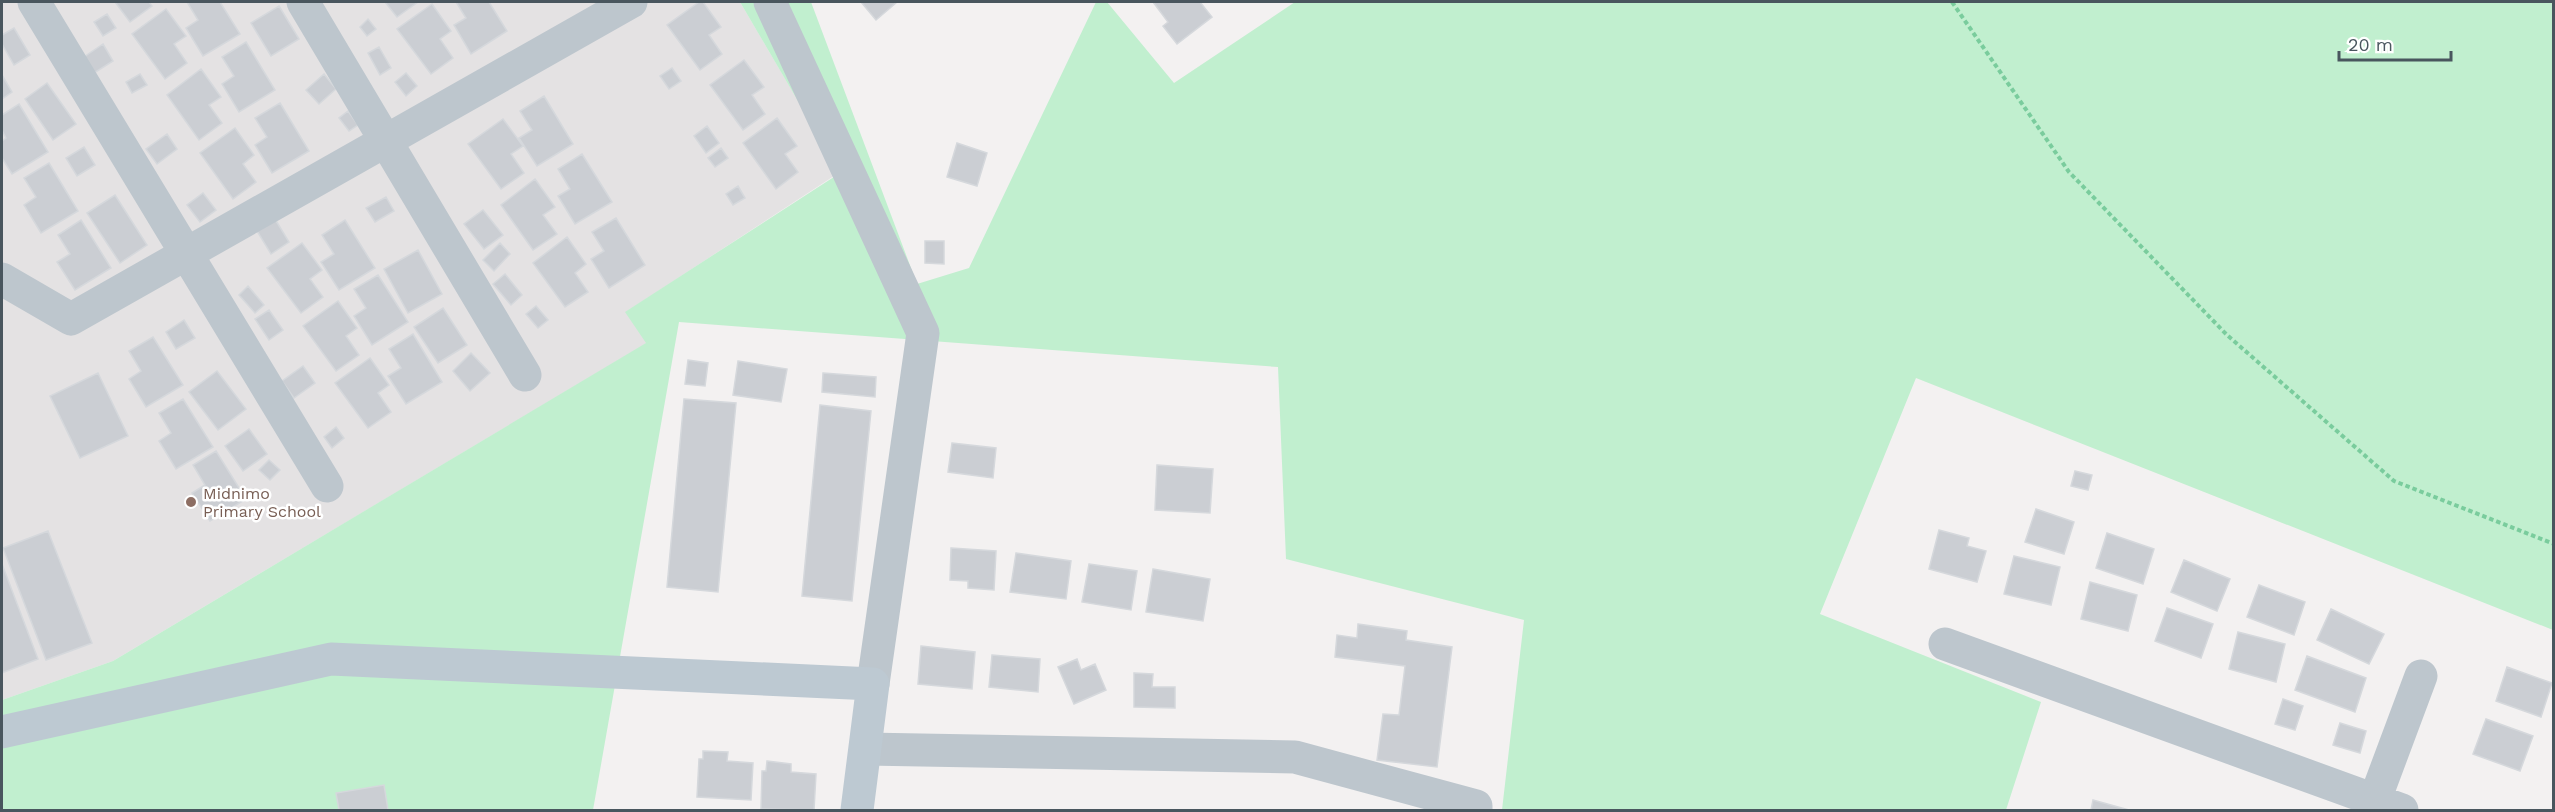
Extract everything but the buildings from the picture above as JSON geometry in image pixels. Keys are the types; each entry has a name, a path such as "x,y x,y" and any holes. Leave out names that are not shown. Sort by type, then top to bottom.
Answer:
{"street":[{"path":"33,2 327,486"},
{"path":"303,2 525,375"},
{"path":"2,279 71,319 386,141 584,13 631,2"},
{"path":"770,2 923,333 857,810"},
{"path":"1945,644 2382,807 2421,676"},
{"path":"2,732 331,659 873,684"},
{"path":"866,749 1295,757 1476,806 1476,810"}],"path":[{"path":"1952,2 2069,172 2227,336 2394,481 2553,544"}],"shaded area":[{"name":"Midnimo Primary School","path":"2,2 740,2 840,172 626,312 647,343 113,661 2,700"}],"green space":[{"path":"740,2 811,2 917,284 969,268 1096,2 1107,2 1174,83 1295,2 2553,2 2553,630 1916,378 1820,614 2041,702 2006,810 1502,810 1524,620 1286,559 1278,367 679,322 593,810 2,810 2,700 113,661 646,343 625,312 840,173"}],"place":[{"name":"Midnimo Primary School","path":"191,502"}]}
